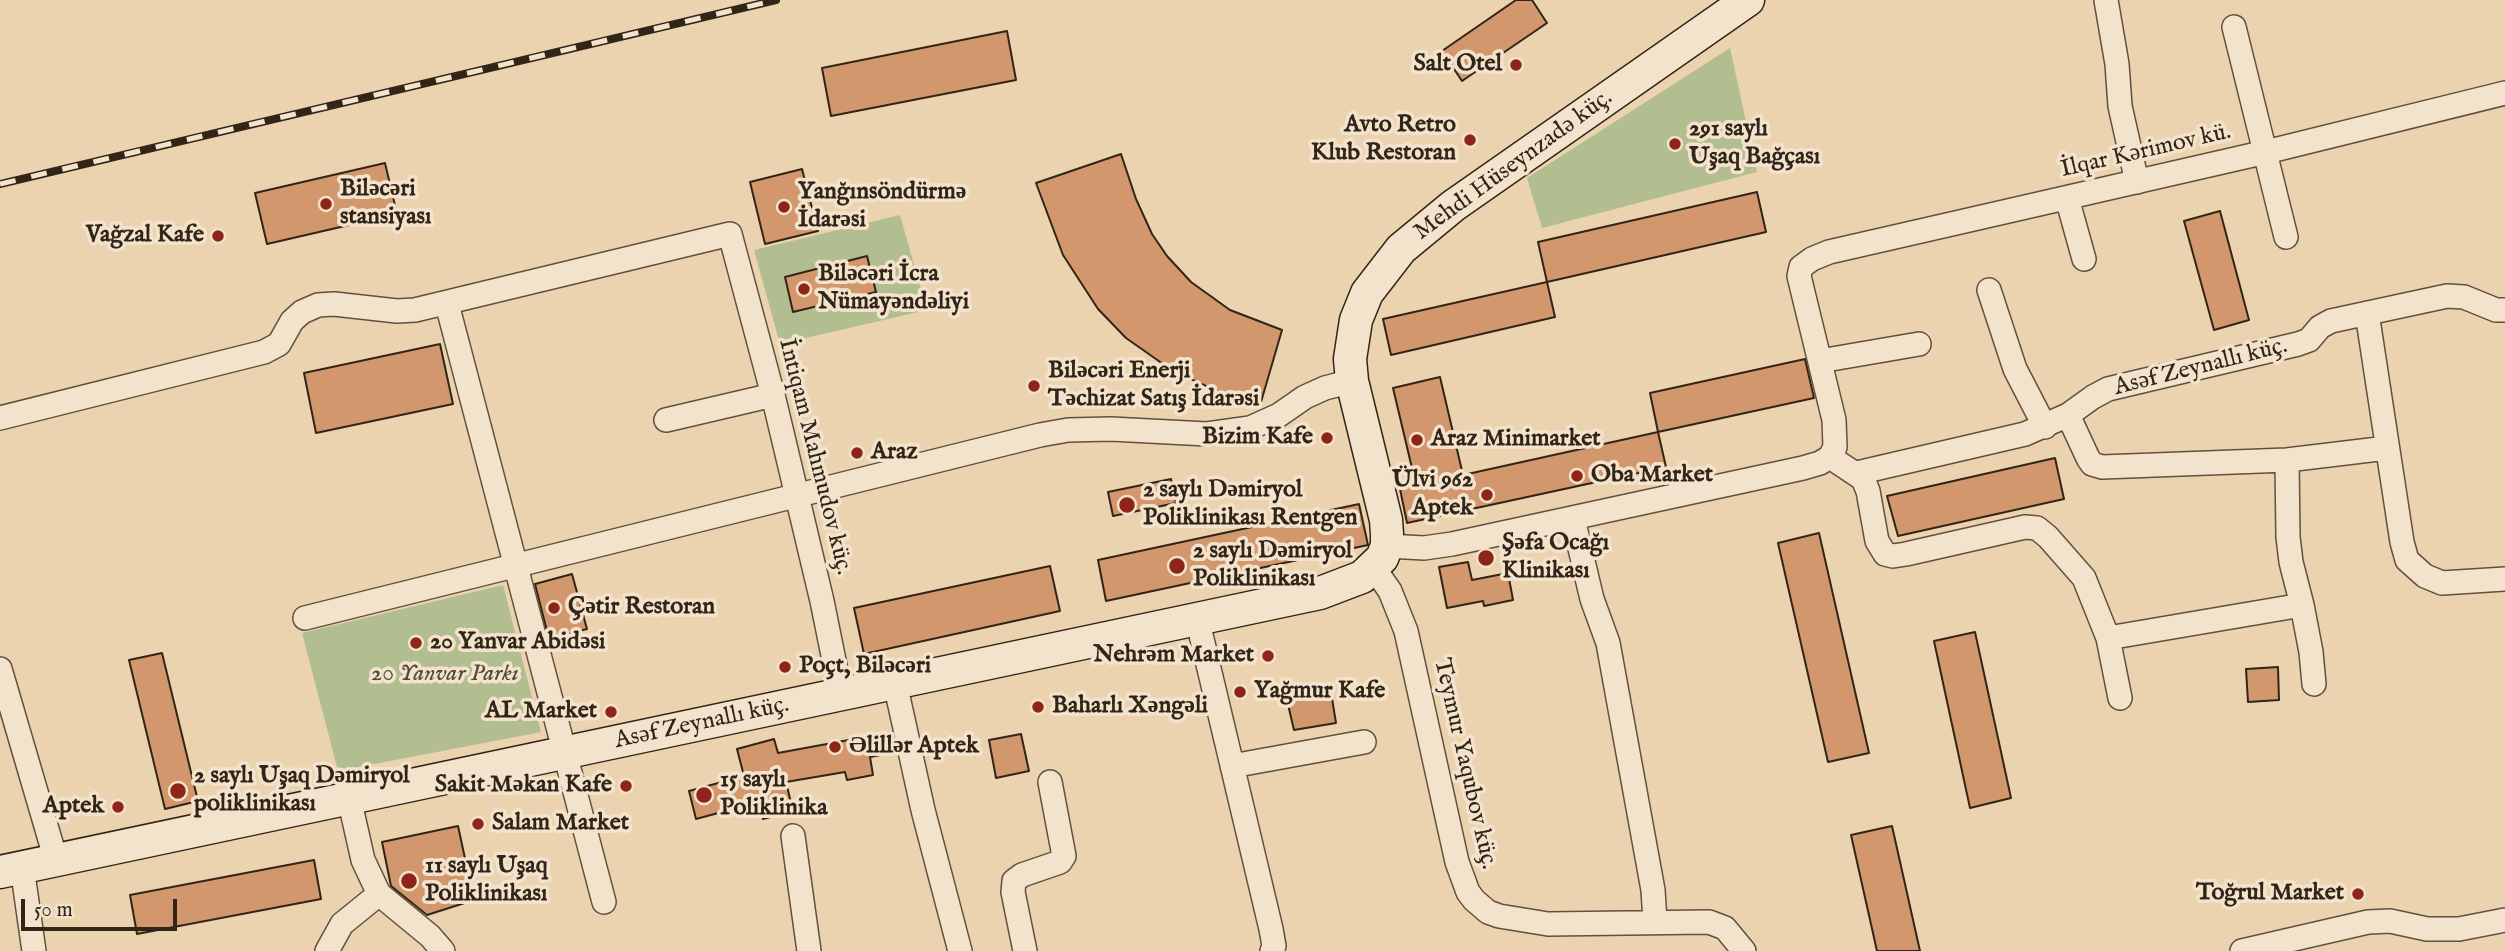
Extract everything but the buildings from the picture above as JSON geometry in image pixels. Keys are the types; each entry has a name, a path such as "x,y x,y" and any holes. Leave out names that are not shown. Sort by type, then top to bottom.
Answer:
{"main road":[{"name":"Mehdi Hüseynzadə küç.","path":"1352,381 1350,359 1356,320 1367,293 1401,249 1453,206 1748,0"},
{"path":"1352,381 1386,520 1380,557"},
{"name":"Asəf Zeynallı küç.","path":"11,870 1320,593 1362,577 1380,557"}],"street":[{"path":"2106,0 2117,64 2120,106 2137,182"},
{"path":"2234,27 2286,237"},
{"name":"İlqar Kərimov kü.","path":"1820,361 1800,290 1801,267 1829,252 2266,152 2505,93"},
{"path":"2067,198 2084,259"},
{"name":"İntiqam Mahmudov küç.","path":"447,304 730,234 773,395 841,695"},
{"path":"1989,290 2015,369 2045,426"},
{"name":"Asəf Zeynallı küç.","path":"1857,473 2025,434 2068,415 2093,397 2118,386 2298,344 2309,340 2320,327 2330,321 2447,296 2464,297 2496,310 2505,310"},
{"path":"0,418 264,352 279,344 292,321 302,312 318,305 334,304 397,311 447,304 604,902"},
{"path":"2367,313 2407,560 2414,569 2442,583 2505,579"},
{"path":"1380,557 1573,519 1819,463 1830,457 1836,436 1820,361 1920,344"},
{"path":"306,618 1068,430 1111,429 1207,434 1250,428 1279,415 1325,388 1352,381"},
{"path":"666,420 773,395"},
{"path":"2068,415 2088,458 2092,464 2102,467 2287,460 2387,448"},
{"path":"1830,457 1863,479 1868,491 1877,541 1885,554 1906,554 2025,527 2037,528 2048,537 2084,578 2108,638 2120,698"},
{"path":"2287,460 2291,562 2302,606 2314,684"},
{"path":"1573,519 1592,598 1608,643 1653,890 1656,921"},
{"name":"Teymur Yaqubov küç.","path":"1380,557 1406,631 1457,862 1462,880 1474,900 1488,912 1528,922 1601,924 1699,920 1715,923 1732,934 1744,951"},
{"path":"2108,638 2302,606"},
{"path":"1197,618 1271,929 1272,951"},
{"path":"0,669 56,860"},
{"path":"895,683 923,810 960,951"},
{"path":"1232,766 1364,742"},
{"path":"1025,951 1013,892 1014,881 1022,875 1060,862 1064,856 1050,782"},
{"path":"349,798 363,860 380,894 430,936 443,951"},
{"path":"793,835 809,951"},
{"path":"11,870 34,951"},
{"path":"327,951 342,923 380,894"},
{"path":"2242,951 2368,922 2390,921 2429,940 2459,929 2505,920"}],"green space":[{"path":"1730,48 1757,172 1542,228 1527,178"},
{"path":"900,215 927,310 780,344 754,250"},
{"name":"20 Yanvar Parkı","path":"503,585 541,732 338,771 302,633"}],"railway":[{"path":"0,184 776,0"}],"place":[{"name":"Salt Otel","path":"1516,65"},
{"name":"Avto Retro Klub Restoran","path":"1470,140"},
{"name":"291 saylı Uşaq Bağçası","path":"1675,144"},
{"name":"Biləcəri stansiyası","path":"326,204"},
{"name":"Yanğınsöndürmə İdarəsi","path":"784,207"},
{"name":"Vağzal Kafe","path":"218,236"},
{"name":"Biləcəri İcra Nümayəndəliyi","path":"804,289"},
{"name":"Biləcəri Enerji Təchizat Satış İdarəsi","path":"1034,386"},
{"name":"Bizim Kafe","path":"1327,438"},
{"name":"Araz Minimarket","path":"1417,440"},
{"name":"Araz","path":"857,453"},
{"name":"Oba Market","path":"1577,476"},
{"name":"Ülvi 962 Aptek","path":"1487,495"},
{"name":"2 saylı Dəmiryol Poliklinikası Rentgen","path":"1127,505"},
{"name":"Şəfa Ocağı Klinikası","path":"1486,558"},
{"name":"2 saylı Dəmiryol Poliklinikası","path":"1177,566"},
{"name":"Çətir Restoran","path":"554,608"},
{"name":"20 Yanvar Abidəsi","path":"416,643"},
{"name":"Nehrəm Market","path":"1268,656"},
{"name":"Poçt, Biləcəri","path":"785,667"},
{"name":"Yağmur Kafe","path":"1240,692"},
{"name":"Baharlı Xəngəli","path":"1038,707"},
{"name":"AL Market","path":"611,712"},
{"name":"Əlillər Aptek","path":"835,747"},
{"name":"Sakit Məkan Kafe","path":"626,786"},
{"name":"2 saylı Uşaq Dəmiryol poliklinikası","path":"178,791"},
{"name":"15 saylı Poliklinika","path":"704,795"},
{"name":"Aptek","path":"118,807"},
{"name":"Salam Market","path":"478,824"},
{"name":"11 saylı Uşaq Poliklinikası","path":"409,881"},
{"name":"Toğrul Market","path":"2358,894"}]}
